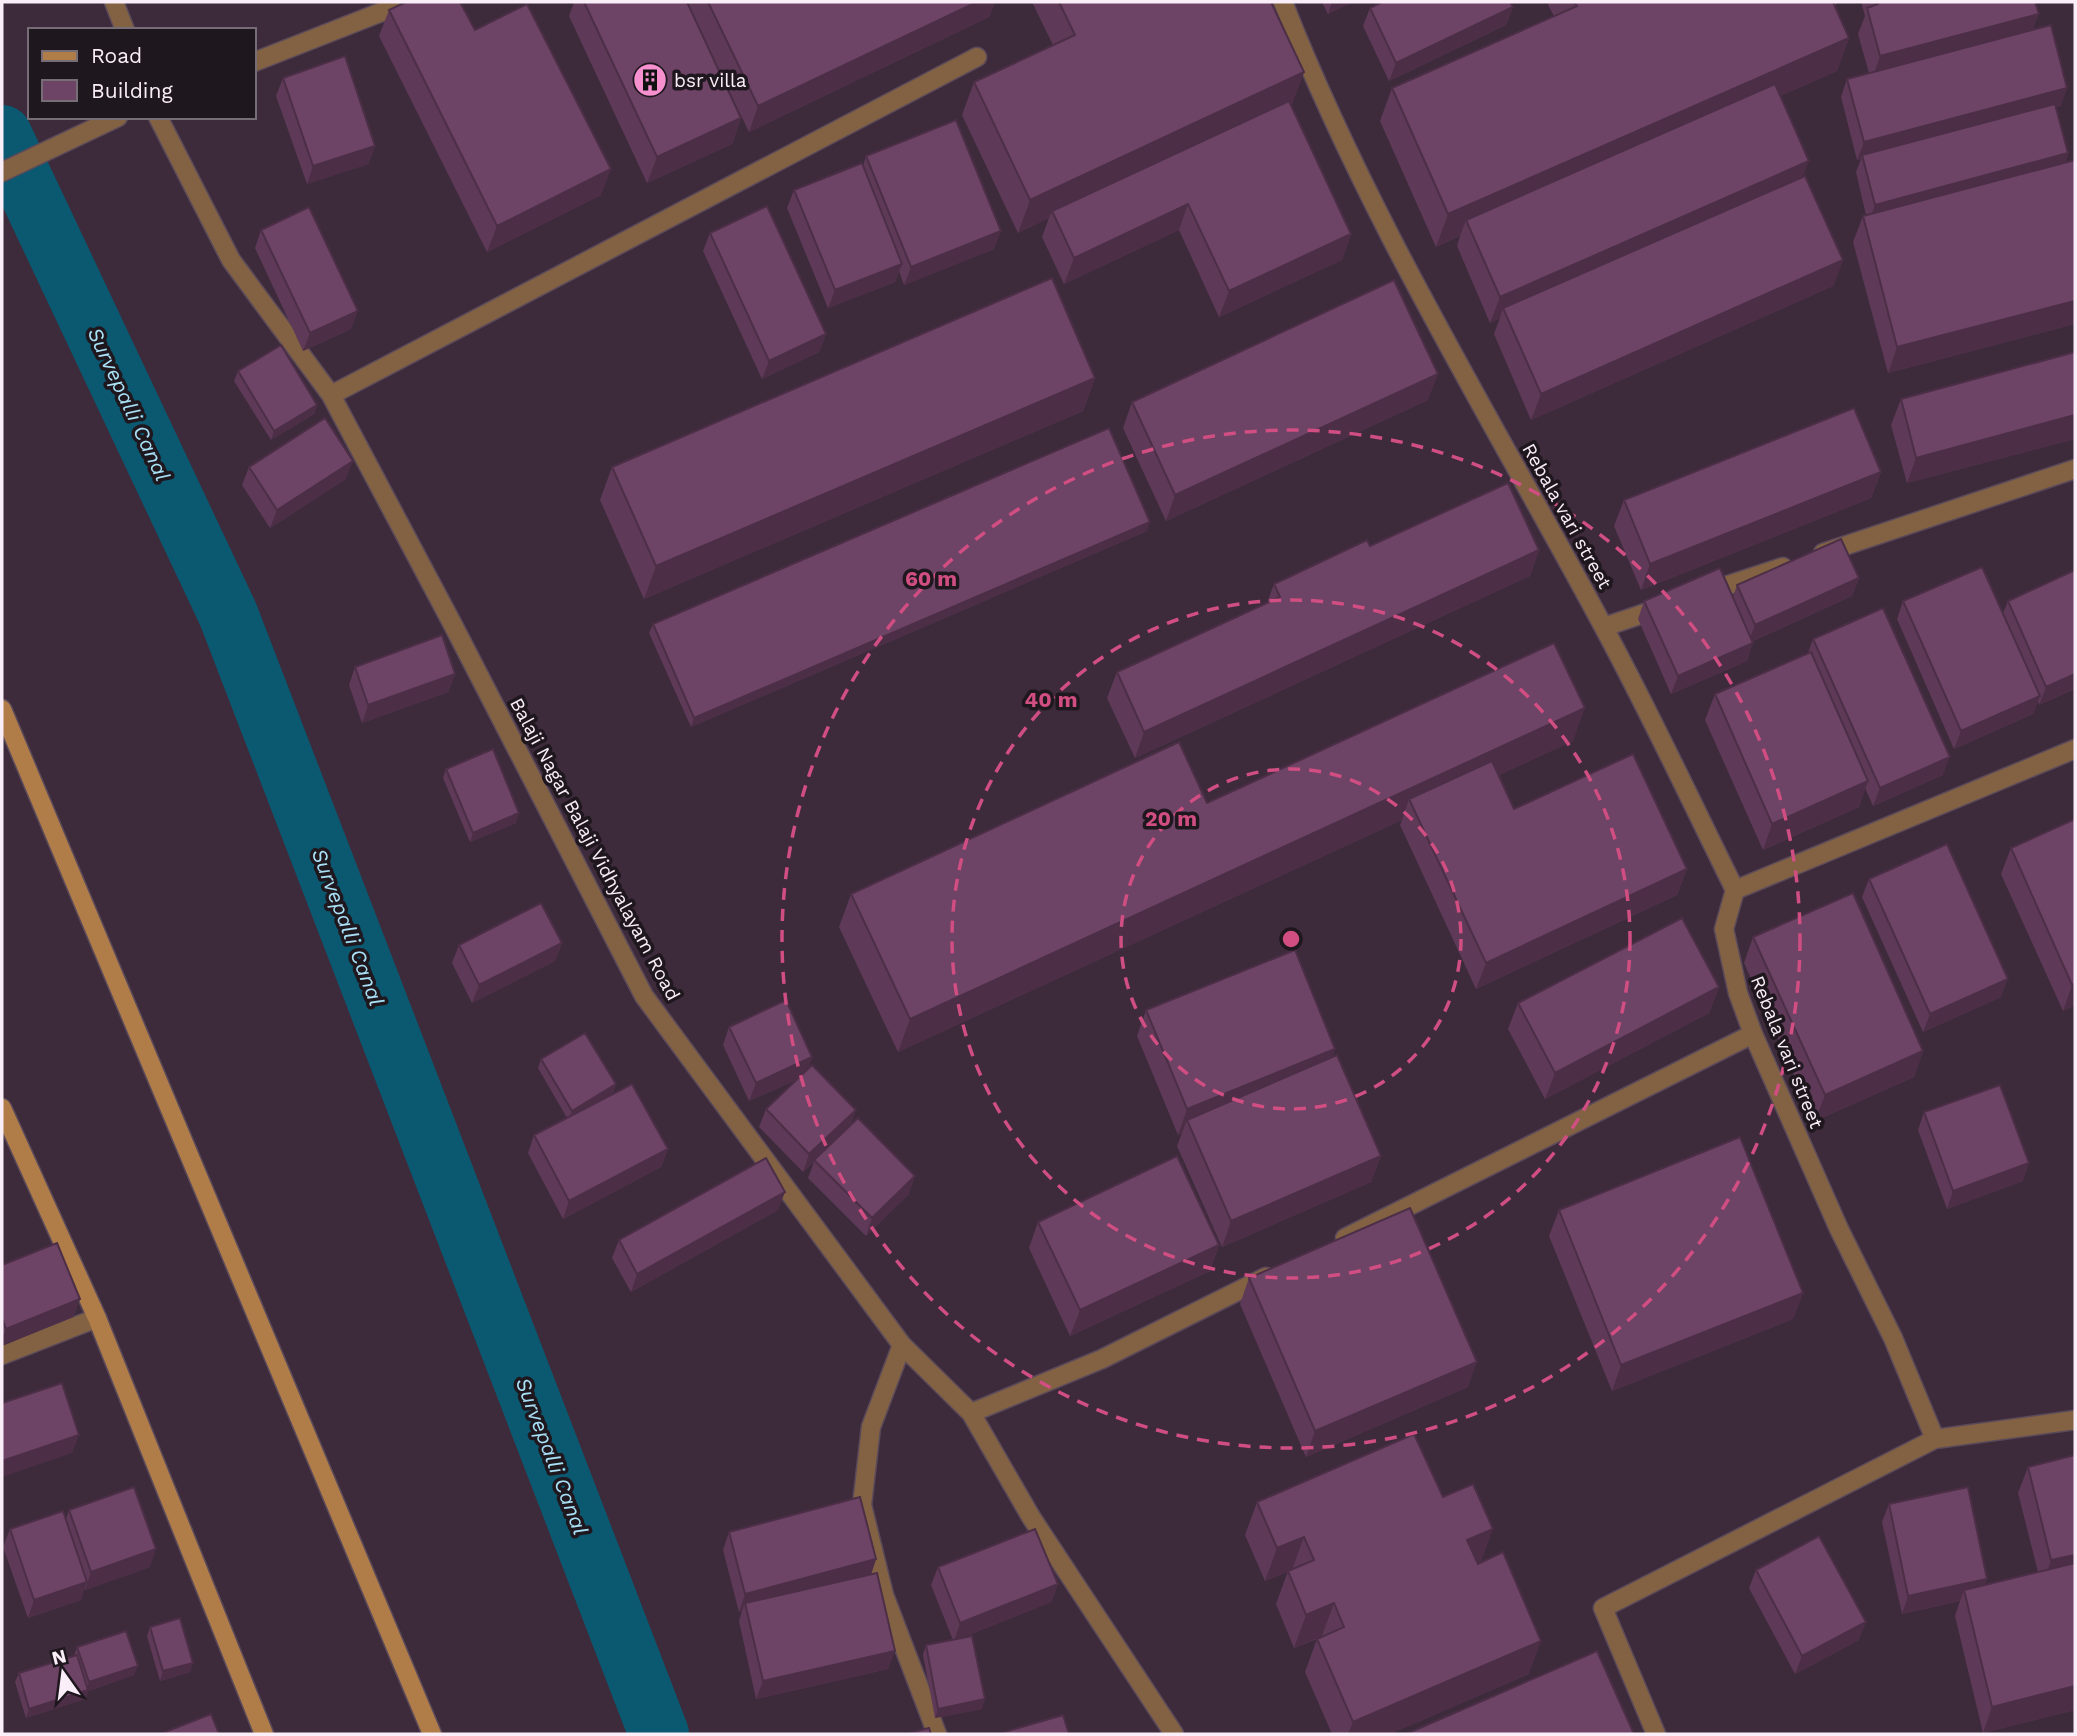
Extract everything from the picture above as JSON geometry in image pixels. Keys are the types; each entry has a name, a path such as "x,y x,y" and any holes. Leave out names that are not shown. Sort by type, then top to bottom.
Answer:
{"main road":[{"path":"2,709 432,1734"},
{"path":"2,1108 97,1318 264,1734"}],"street":[{"path":"114,2 124,28"},
{"path":"256,61 407,2"},
{"name":"Rebala vari street","path":"1283,2 1386,231 1604,627 1735,890 1724,929 1738,993 1753,1034 1839,1229 1893,1338 1935,1439"},
{"path":"331,395 977,57"},
{"path":"2,172 114,119"},
{"name":"Balaji Nagar Balaji Vidhyalayam Road","path":"160,119 231,260 331,395 460,637 644,996 902,1345 971,1413 1031,1517 1174,1734"},
{"path":"1604,627 2075,469"},
{"path":"1735,890 2075,749"},
{"path":"1328,1246 1753,1034"},
{"path":"971,1413 1102,1359 1278,1271"},
{"path":"2,1356 97,1318"},
{"path":"902,1345 871,1427 862,1505 884,1595 937,1734"},
{"path":"1656,1734 1604,1608 1935,1439 2075,1420"}],"building":[{"path":"406,2 460,2 475,30 527,4 611,169 497,226 389,10"},
{"name":"bsr villa","path":"584,2 687,2 741,118 657,157"},
{"path":"708,2 977,2 758,106"},
{"path":"1059,2 1271,2 1304,72 1030,200 974,82 1075,35"},
{"path":"1382,2 1510,2 1513,7 1396,63 1370,8"},
{"path":"1574,2 1833,2 1849,38 1448,214 1392,88 1577,6"},
{"path":"1877,2 2035,2 2039,14 1880,56 1867,8 1878,4"},
{"path":"2051,25 2067,88 1864,142 1847,79"},
{"path":"345,56 375,146 313,166 283,78"},
{"path":"1775,84 1809,161 1500,297 1466,220"},
{"path":"1289,101 1351,234 1229,291 1188,204 1074,258 1052,211"},
{"path":"2055,104 2068,153 1875,205 1862,155"},
{"path":"956,120 1001,231 911,267 866,156"},
{"path":"2075,160 2075,301 1897,347 1863,216"},
{"path":"862,163 902,264 835,290 794,190"},
{"path":"1805,176 1843,260 1541,394 1503,308"},
{"path":"767,206 826,334 769,361 710,233"},
{"path":"309,207 358,311 310,333 261,230"},
{"path":"1052,278 1095,378 656,566 612,467"},
{"path":"1394,280 1438,374 1175,495 1132,402"},
{"path":"281,345 317,405 274,431 238,371"},
{"path":"2075,352 2075,415 1916,458 1901,399"},
{"path":"1854,408 1881,472 1650,564 1624,500"},
{"path":"325,418 353,461 277,510 249,467"},
{"path":"1109,428 1150,522 694,718 653,624"},
{"path":"1508,483 1539,550 1144,732 1117,672 1280,597 1274,584 1367,540 1370,546"},
{"path":"1841,539 1859,578 1755,625 1737,585"},
{"path":"1982,567 2040,696 1961,731 1903,601"},
{"path":"1720,568 1753,643 1678,676 1644,601"},
{"path":"2075,570 2075,674 2046,687 2008,601"},
{"path":"1883,608 1950,757 1880,788 1813,639"},
{"path":"442,635 455,674 368,705 355,667"},
{"path":"1554,643 1585,708 910,1019 851,894 1179,742 1207,803"},
{"path":"1811,652 1868,781 1772,824 1715,694"},
{"path":"493,749 519,813 473,833 446,769"},
{"path":"1633,754 1687,869 1486,963 1409,799 1492,761 1514,809"},
{"path":"2075,819 2075,984 2072,985 2011,848"},
{"path":"1947,844 2008,979 1930,1014 1869,879"},
{"path":"1853,893 1923,1051 1825,1095 1753,937"},
{"path":"541,903 562,943 479,985 459,945"},
{"path":"1682,918 1719,987 1555,1073 1518,1003"},
{"path":"1295,950 1335,1049 1187,1109 1146,1010"},
{"path":"786,1000 812,1057 756,1083 729,1027"},
{"path":"585,1033 616,1084 572,1111 541,1059"},
{"path":"1337,1055 1381,1156 1231,1221 1187,1120"},
{"path":"812,1065 856,1110 809,1154 766,1109"},
{"path":"632,1084 668,1149 569,1201 534,1135"},
{"path":"2000,1085 2029,1163 1953,1191 1924,1112"},
{"path":"858,1118 915,1176 872,1218 814,1160"},
{"path":"1740,1137 1803,1293 1621,1365 1559,1210"},
{"path":"1177,1156 1219,1245 1080,1310 1038,1222"},
{"path":"766,1158 785,1192 637,1274 619,1240"},
{"path":"1410,1208 1477,1362 1315,1431 1249,1278"},
{"path":"57,1243 80,1299 6,1329 2,1318 2,1265"},
{"path":"62,1383 79,1435 2,1461 2,1403"},
{"path":"1414,1434 1443,1497 1473,1484 1493,1529 1467,1540 1478,1564 1503,1552 1541,1641 1353,1722 1317,1639 1344,1627 1334,1603 1306,1615 1288,1571 1314,1560 1304,1537 1277,1548 1257,1502"},
{"path":"2075,1455 2075,1555 2051,1560 2028,1467"},
{"path":"134,1487 156,1549 91,1572 69,1510"},
{"path":"1968,1487 1987,1579 1908,1596 1889,1504"},
{"path":"860,1497 876,1559 745,1594 729,1532"},
{"path":"63,1511 87,1582 34,1600 10,1529"},
{"path":"1035,1529 1058,1584 960,1623 938,1567"},
{"path":"1819,1536 1866,1622 1802,1656 1756,1570"},
{"path":"2075,1563 2075,1686 1992,1707 1964,1590"},
{"path":"877,1573 895,1651 763,1681 745,1603"},
{"path":"180,1618 193,1663 163,1671 150,1627"},
{"path":"126,1631 138,1666 89,1682 77,1647"},
{"path":"972,1636 985,1699 938,1709 926,1645"},
{"path":"1597,1651 1634,1734 1406,1734"},
{"path":"77,1655 88,1690 29,1709 19,1673"},
{"path":"211,1714 219,1734 160,1734"},
{"path":"1063,1715 1069,1734 1001,1733"},
{"path":"929,1728 931,1734 906,1734"}],"waterway":[{"name":"Survepalli Canal","path":"2,135 228,614 659,1734"}],"place":[{"name":"bsr villa","path":"650,80"}]}
